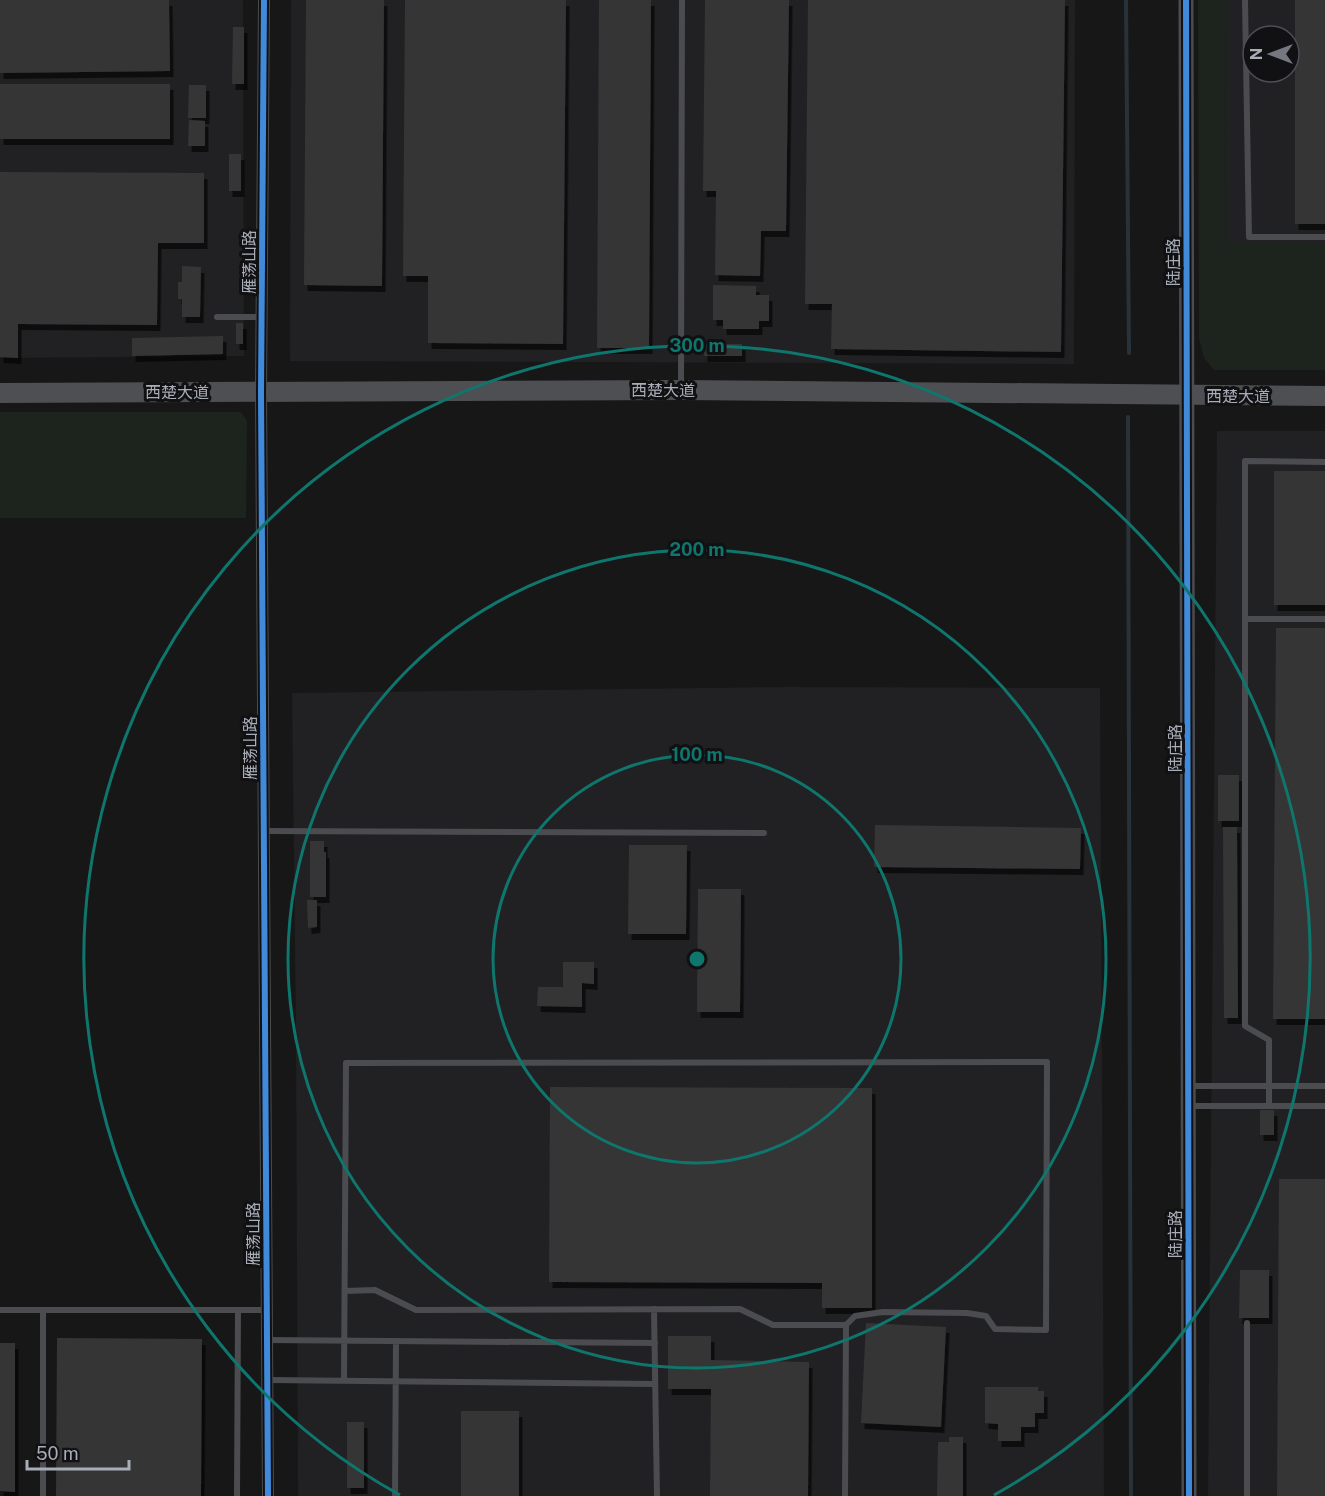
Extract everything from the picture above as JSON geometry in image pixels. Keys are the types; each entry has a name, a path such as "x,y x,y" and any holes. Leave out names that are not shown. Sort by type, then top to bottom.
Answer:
{"main road":[{"name":"西楚大道","path":"0,393 681,390 1325,396"}],"street":[{"name":"雁荡山路","path":"264,0 261,392 268,1496"},
{"name":"陆庄路","path":"1186,0 1189,1496"}],"lane":[{"path":"681,390 682,0"},
{"path":"1245,0 1249,237 1325,237"},
{"path":"217,317 262,317"},
{"path":"1269,1106 1269,1040 1245,1026 1245,461 1325,462"},
{"path":"1245,619 1325,619"},
{"path":"264,831 764,833"},
{"path":"344,1381 346,1063 1047,1062 1046,1330 995,1329 986,1316 967,1313 884,1312 855,1316 846,1325 845,1496"},
{"path":"1189,1086 1325,1086"},
{"path":"1189,1106 1325,1106"},
{"path":"345,1291 375,1290 416,1310 740,1309 774,1325 846,1325"},
{"path":"654,1309 657,1496"},
{"path":"0,1310 267,1310"},
{"path":"42,1496 43,1310"},
{"path":"237,1496 238,1310"},
{"path":"1246,1496 1247,1323"},
{"path":"267,1340 655,1343"},
{"path":"395,1496 396,1341"},
{"path":"268,1380 655,1384"}],"shaded area":[{"path":"0,0 243,0 244,356 0,358"},
{"path":"291,0 1075,0 1074,364 290,361"},
{"path":"1198,0 1226,0 1225,244 1325,244 1325,370 1214,370 1204,358 1199,338"},
{"path":"1226,0 1325,0 1325,244 1225,244"},
{"path":"0,412 241,412 247,421 246,518 0,518"},
{"path":"1217,431 1325,431 1325,1496 1208,1496"},
{"path":"788,687 1100,688 1104,1496 298,1496 292,693"}],"building":[{"path":"0,0 169,0 170,71 0,73"},
{"path":"306,0 384,0 382,286 304,285"},
{"path":"405,0 566,0 563,344 428,343 428,276 403,276"},
{"path":"599,0 651,0 649,348 597,348"},
{"path":"705,0 789,0 786,231 761,231 760,276 715,275 716,191 703,191"},
{"path":"808,0 1065,0 1061,352 831,349 832,304 805,304"},
{"path":"1295,0 1325,0 1325,224 1295,224 1295,84 1301,84 1301,24 1295,24"},
{"path":"233,27 244,27 244,84 232,84"},
{"path":"0,84 170,84 170,139 0,139"},
{"path":"189,85 206,85 206,118 188,118"},
{"path":"189,120 205,121 205,146 188,146"},
{"path":"229,154 241,154 241,191 229,191"},
{"path":"0,172 204,173 204,243 158,243 157,325 18,324 18,358 0,357"},
{"path":"182,266 201,267 200,317 182,317 182,299 178,299 178,282 182,282"},
{"path":"713,285 756,286 756,295 769,295 769,321 759,321 759,329 723,329 723,320 713,320"},
{"path":"236,323 243,323 243,344 236,344"},
{"path":"223,336 223,354 132,356 132,338"},
{"path":"704,344 742,344 742,356 704,356"},
{"path":"1274,471 1325,471 1325,605 1274,605"},
{"path":"1276,628 1325,628 1325,1019 1273,1019"},
{"path":"1218,775 1239,775 1239,821 1218,821"},
{"path":"875,825 1081,828 1080,869 874,867"},
{"path":"1223,827 1237,827 1238,1018 1224,1018"},
{"path":"310,841 324,841 326,897 310,897"},
{"path":"629,845 687,845 686,934 628,934"},
{"path":"698,889 741,889 740,1012 697,1012"},
{"path":"307,900 317,900 317,927 308,928"},
{"path":"563,962 594,962 594,984 582,983 582,1007 537,1006 538,987 563,987"},
{"path":"550,1087 872,1088 872,1308 822,1308 822,1283 549,1282"},
{"path":"1260,1110 1274,1110 1274,1135 1260,1135"},
{"path":"1279,1179 1325,1179 1325,1496 1277,1496"},
{"path":"1240,1270 1269,1270 1269,1318 1239,1318"},
{"path":"866,1323 946,1327 941,1427 861,1423"},
{"path":"668,1336 711,1336 711,1360 809,1362 808,1496 710,1496 711,1389 668,1389"},
{"path":"57,1338 202,1339 201,1496 56,1496"},
{"path":"0,1343 15,1343 15,1492 0,1491"},
{"path":"985,1387 1038,1387 1038,1391 1044,1391 1044,1413 1035,1413 1035,1427 1021,1427 1021,1441 998,1441 998,1424 985,1423"},
{"path":"461,1411 519,1411 519,1496 461,1496"},
{"path":"347,1422 364,1422 364,1488 347,1488"},
{"path":"949,1437 963,1437 963,1496 937,1496 938,1442 949,1442"}],"waterway":[{"path":"1126,0 1129,353"},
{"path":"1128,417 1131,1496"}],"cycle path":[{"path":"264,0 261,392 268,1496"},
{"path":"1186,0 1189,1496"}]}
